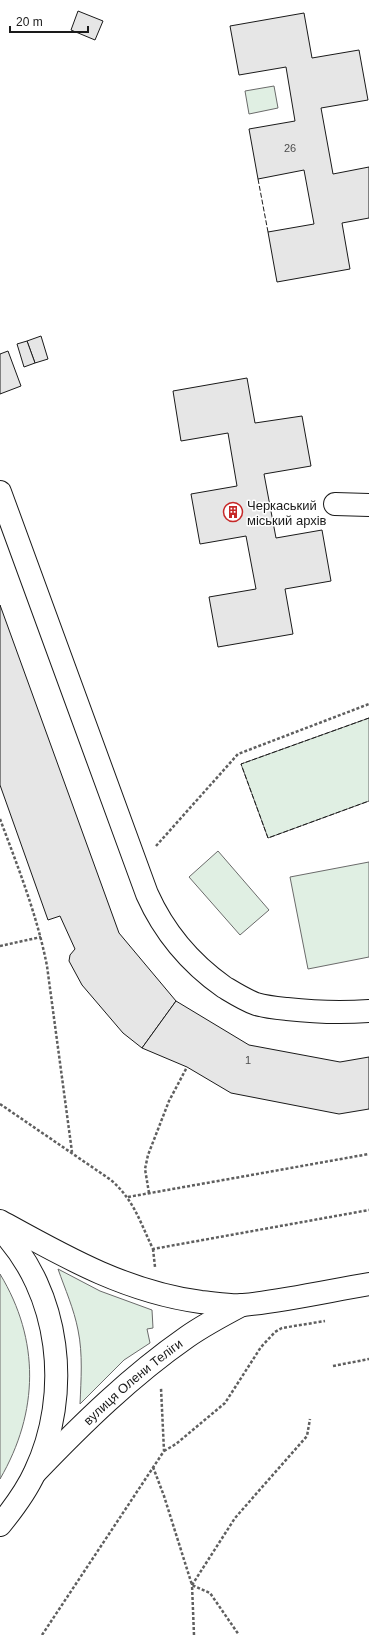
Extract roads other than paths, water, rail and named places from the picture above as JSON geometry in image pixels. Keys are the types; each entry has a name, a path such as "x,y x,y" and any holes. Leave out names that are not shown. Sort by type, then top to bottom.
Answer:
{"street":[{"path":"0,492 135,864 156,914 167,931 181,949 197,965 231,991 251,1002 265,1006 325,1012 369,1011"},
{"path":"335,504 369,505"},
{"name":"вулиця Олени Теліги","path":"0,1221 71,1259 119,1281 158,1294 204,1302 242,1305 369,1284"},
{"path":"0,1229 24,1260 38,1288 49,1318 55,1349 57,1381 54,1412 47,1443 35,1472 20,1500 0,1525"},
{"name":"вулиця Олени Теліги","path":"35,1472 110,1398 162,1355 188,1336 242,1305"}],"place":[{"name":"Черкаський міський архів","path":"233,512"}]}
